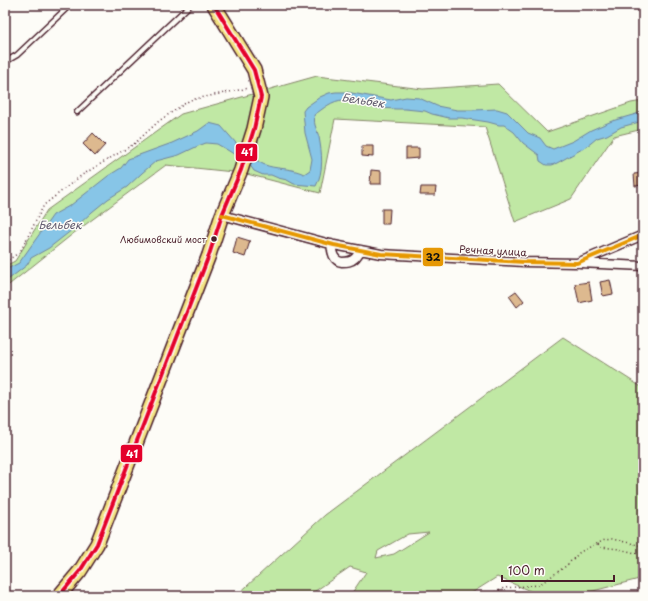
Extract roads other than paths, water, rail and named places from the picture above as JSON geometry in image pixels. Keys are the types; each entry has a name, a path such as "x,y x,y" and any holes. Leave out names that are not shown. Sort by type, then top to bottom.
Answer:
{"main road":[{"path":"59,596 80,571 97,544 206,263 222,215 241,170 254,129 261,97 254,70 214,5"}],"street":[{"name":"Речная улица","path":"222,215 330,244 381,254 524,262 577,263 643,236"},
{"path":"330,244 334,257 338,261 348,262 361,250"},
{"path":"577,263 643,266"}],"lane":[{"path":"5,62 17,55 70,5"},
{"path":"77,112 190,5"}],"water":[{"name":"Бельбек","path":"336,92 346,92 391,100 406,97 419,98 437,106 457,110 497,109 507,112 528,133 540,138 546,146 553,149 573,141 591,130 612,121 643,112 643,121 621,127 607,135 597,138 584,148 557,163 546,165 540,161 539,155 523,143 514,132 504,125 462,118 449,118 425,111 378,108 340,100 328,105 314,115 319,137 321,156 319,180 316,186 294,184 271,175 263,175 254,171 249,164 217,144 206,143 179,155 156,161 127,187 108,199 49,248 31,258 27,265 5,281 5,270 19,263 53,215 71,205 108,176 121,168 128,159 172,143 198,131 209,123 221,126 236,143 244,149 254,153 255,159 264,165 292,170 304,174 310,170 312,159 305,133 303,111 320,97"}],"place":[{"name":"Любимовский мост","path":"214,239"}]}
